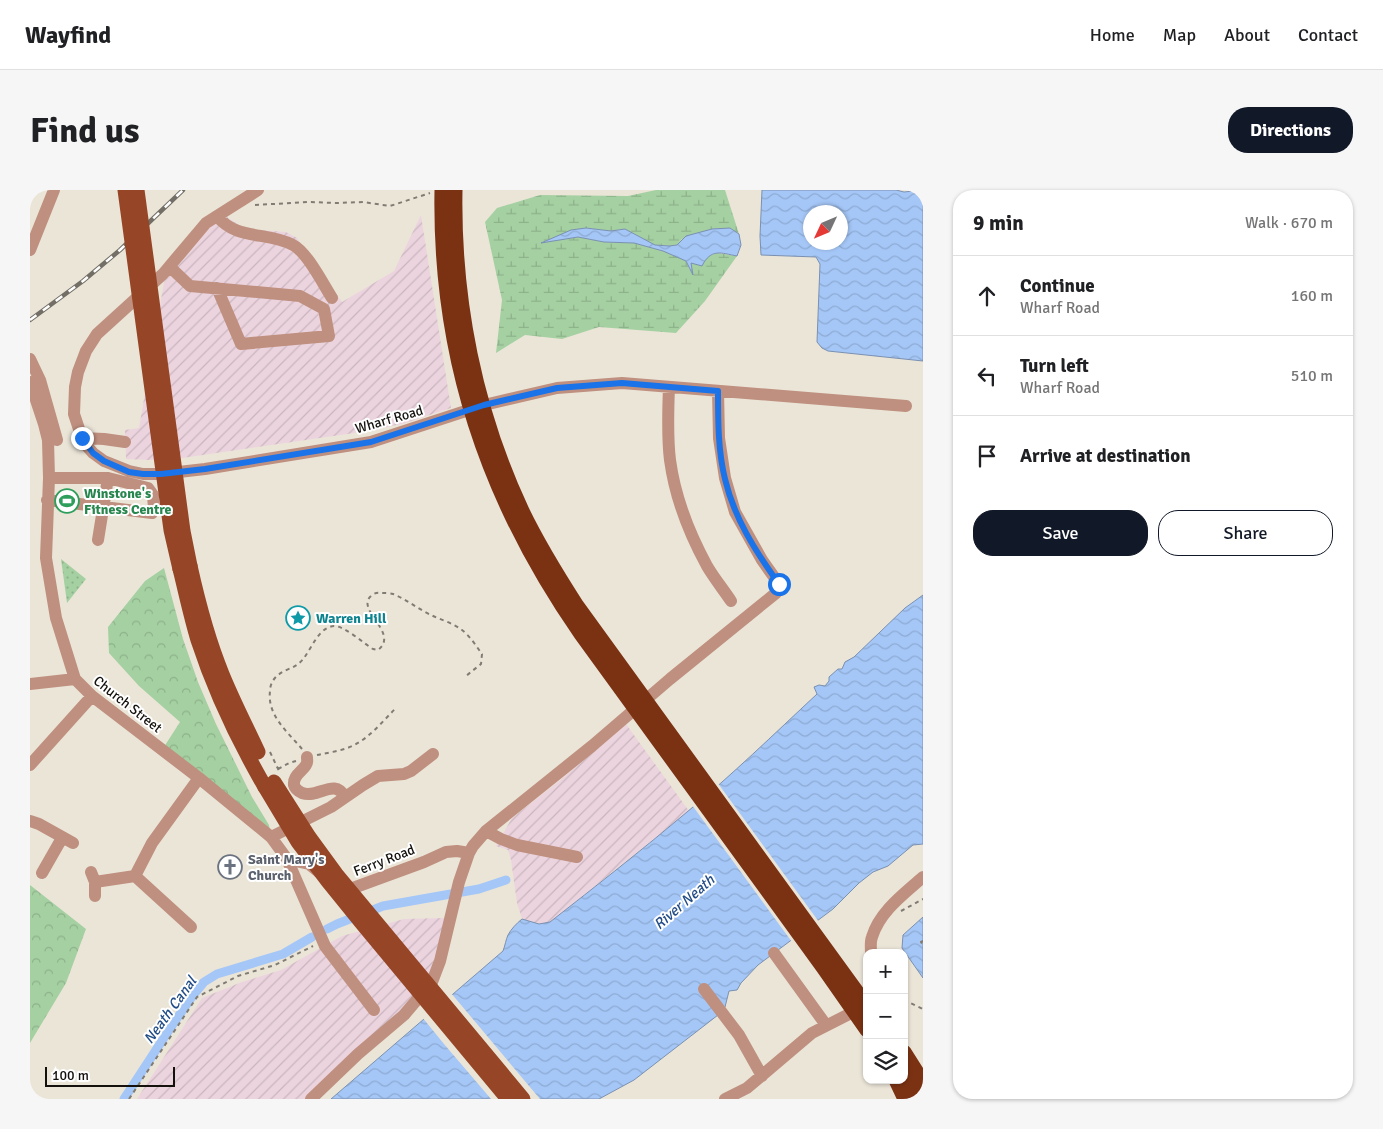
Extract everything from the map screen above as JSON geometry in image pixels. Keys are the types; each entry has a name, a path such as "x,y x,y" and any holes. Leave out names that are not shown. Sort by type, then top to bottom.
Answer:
{"highway":[{"path":"454,190 456,256 460,298 469,350 479,393 494,443 523,512 547,558 577,606 863,1000"},
{"path":"437,191 450,318 459,364 470,409 485,454 495,481 518,530 548,585 585,640 863,1024"},
{"path":"814,933 863,995"},
{"path":"908,1058 923,1082"},
{"path":"908,1077 919,1099"},
{"path":"898,1084 904,1099"}],"main road":[{"path":"126,190 171,530 185,568"},
{"path":"137,190 183,531 185,568 198,640 227,712 275,779 305,830 336,874 523,1099"},
{"path":"275,779 298,842 361,922 508,1099"}],"street":[{"path":"30,250 54,190"},
{"path":"81,436 74,414 74,387 86,351 97,334 170,267 206,223 258,190"},
{"path":"217,216 224,224 234,229 286,242 298,248 332,298"},
{"path":"170,267 190,286 218,288 300,296 324,309 329,336 241,344 218,288"},
{"path":"30,359 43,389 53,440"},
{"path":"30,382 44,424 53,440"},
{"name":"Wharf Road","path":"81,436 93,453 104,461 129,472 161,474 205,469 371,442 484,405 557,388 622,383 906,406"},
{"path":"669,387 668,444 680,502 687,523 708,567 731,601"},
{"path":"311,1099 358,1054 404,1015 432,982 440,961 459,882 469,853 486,831 592,746 776,592 779,584 762,560 735,512 724,478 719,438 718,391"},
{"path":"53,440 81,436 125,442"},
{"name":"Church Street","path":"53,440 48,456 46,558 56,618 74,679 92,696 199,778 271,837 287,858 322,942 374,1010"},
{"path":"47,500 152,513 154,509 153,495 148,488 108,478 49,478"},
{"path":"98,540 108,478"},
{"path":"30,684 74,679"},
{"path":"30,765 92,696"},
{"path":"271,837 331,807 378,776 404,774 411,771 433,754"},
{"path":"307,758 306,766 296,776 294,782 296,788 300,792 308,794 337,788 343,792 345,797"},
{"path":"135,876 152,843 199,778"},
{"path":"30,821 67,840 42,873"},
{"path":"486,831 517,845 577,857"},
{"name":"Ferry Road","path":"287,858 309,864 341,889 353,888 446,852 469,853"},
{"path":"95,896 93,877 135,876 189,920"},
{"path":"871,949 871,939 878,923 896,901 923,877"},
{"path":"774,954 826,1025"},
{"path":"704,989 739,1035 762,1076"},
{"path":"725,1099 747,1088 812,1032 863,1008"}],"path":[{"path":"235,204 241,206 309,202 364,202 390,206 437,191"},
{"path":"307,758 274,714 269,695 270,686 279,674 297,666 301,662 318,636 326,628 336,626 344,629 374,649 378,650 382,647 383,631 367,604 371,595 380,592 393,594 430,615 456,625 464,631 482,654 481,664 466,676"},
{"path":"275,779 289,763 342,750 356,744 370,734 395,709"},
{"path":"270,753 275,779"},
{"path":"923,941 921,942 923,945"},
{"path":"129,1099 197,997 238,976 276,966 322,942"},
{"path":"908,1002 923,1009"}],"shaded area":[{"path":"224,215 245,229 286,232 297,238 342,302 394,271 421,215 451,408 402,424 375,430 182,458 126,459 125,430 139,428 164,282 213,223"},
{"path":"626,724 689,811 550,922 539,924 522,919 517,903 508,850 496,846 512,818"},
{"path":"445,918 429,978 412,1003 356,1050 305,1099 137,1099 202,998 242,982 281,970 342,936 404,919"}],"green space":[{"path":"656,190 725,190 739,234 730,228 682,239 677,245 669,246 655,245 625,229 611,231 586,228 543,242 578,237 604,242 634,243 663,251 686,261 692,273 690,263 717,253 737,256 705,301 676,333 599,327 562,339 525,335 496,353 502,300 485,222 497,208 540,195 628,196"},
{"path":"61,559 86,579 67,603"},
{"path":"164,568 183,639 198,682 216,724 252,797 269,825 271,837 162,750 180,722 139,686 109,653 108,627 145,581"},
{"path":"30,885 86,929 66,983 30,1043"}],"water":[{"path":"762,190 896,190 904,192 923,190 923,361 828,351 822,348 817,342 820,264 816,257 761,255"},
{"path":"586,228 611,231 625,229 655,245 669,246 677,245 686,236 712,229 730,228 739,234 741,245 737,256 717,253 709,256 702,266 691,263 693,275 686,261 663,251 634,243 604,242 578,237 541,243 571,230"},
{"name":"River Neath","path":"923,595 923,844 913,845 888,866 873,872 859,883 833,909 758,965 737,990 729,991 725,1007 718,1015 634,1080 599,1099 331,1099 503,951 509,933 522,919 539,924 550,922 636,854 720,784 817,694 814,687 819,685 825,686 829,681 829,677 838,669 842,669 845,662 854,657 905,608"},
{"path":"923,917 923,978 908,957 908,949 902,948 903,935"}],"pier":[{"path":"717,782 819,922 792,942 692,805"},
{"path":"451,993 540,1099 491,1099 444,1044 422,1017"}],"waterway":[{"name":"Neath Canal","path":"327,929 383,906 479,889 506,880"},
{"name":"Neath Canal","path":"124,1099 173,1024 204,982 217,974 283,954 312,937"}],"railway":[{"path":"30,320 83,281 120,250 183,190"}],"place":[{"name":"Winstone's Fitness Centre","path":"67,501"},
{"name":"Warren Hill","path":"298,618"},
{"name":"Saint Mary's Church","path":"230,867"}],"route":[{"path":"82,438 93,453 104,461 129,472 161,474 205,469 371,442 484,405 557,388 622,383 718,391 719,438 724,478 735,512 762,560 779,584"}]}
